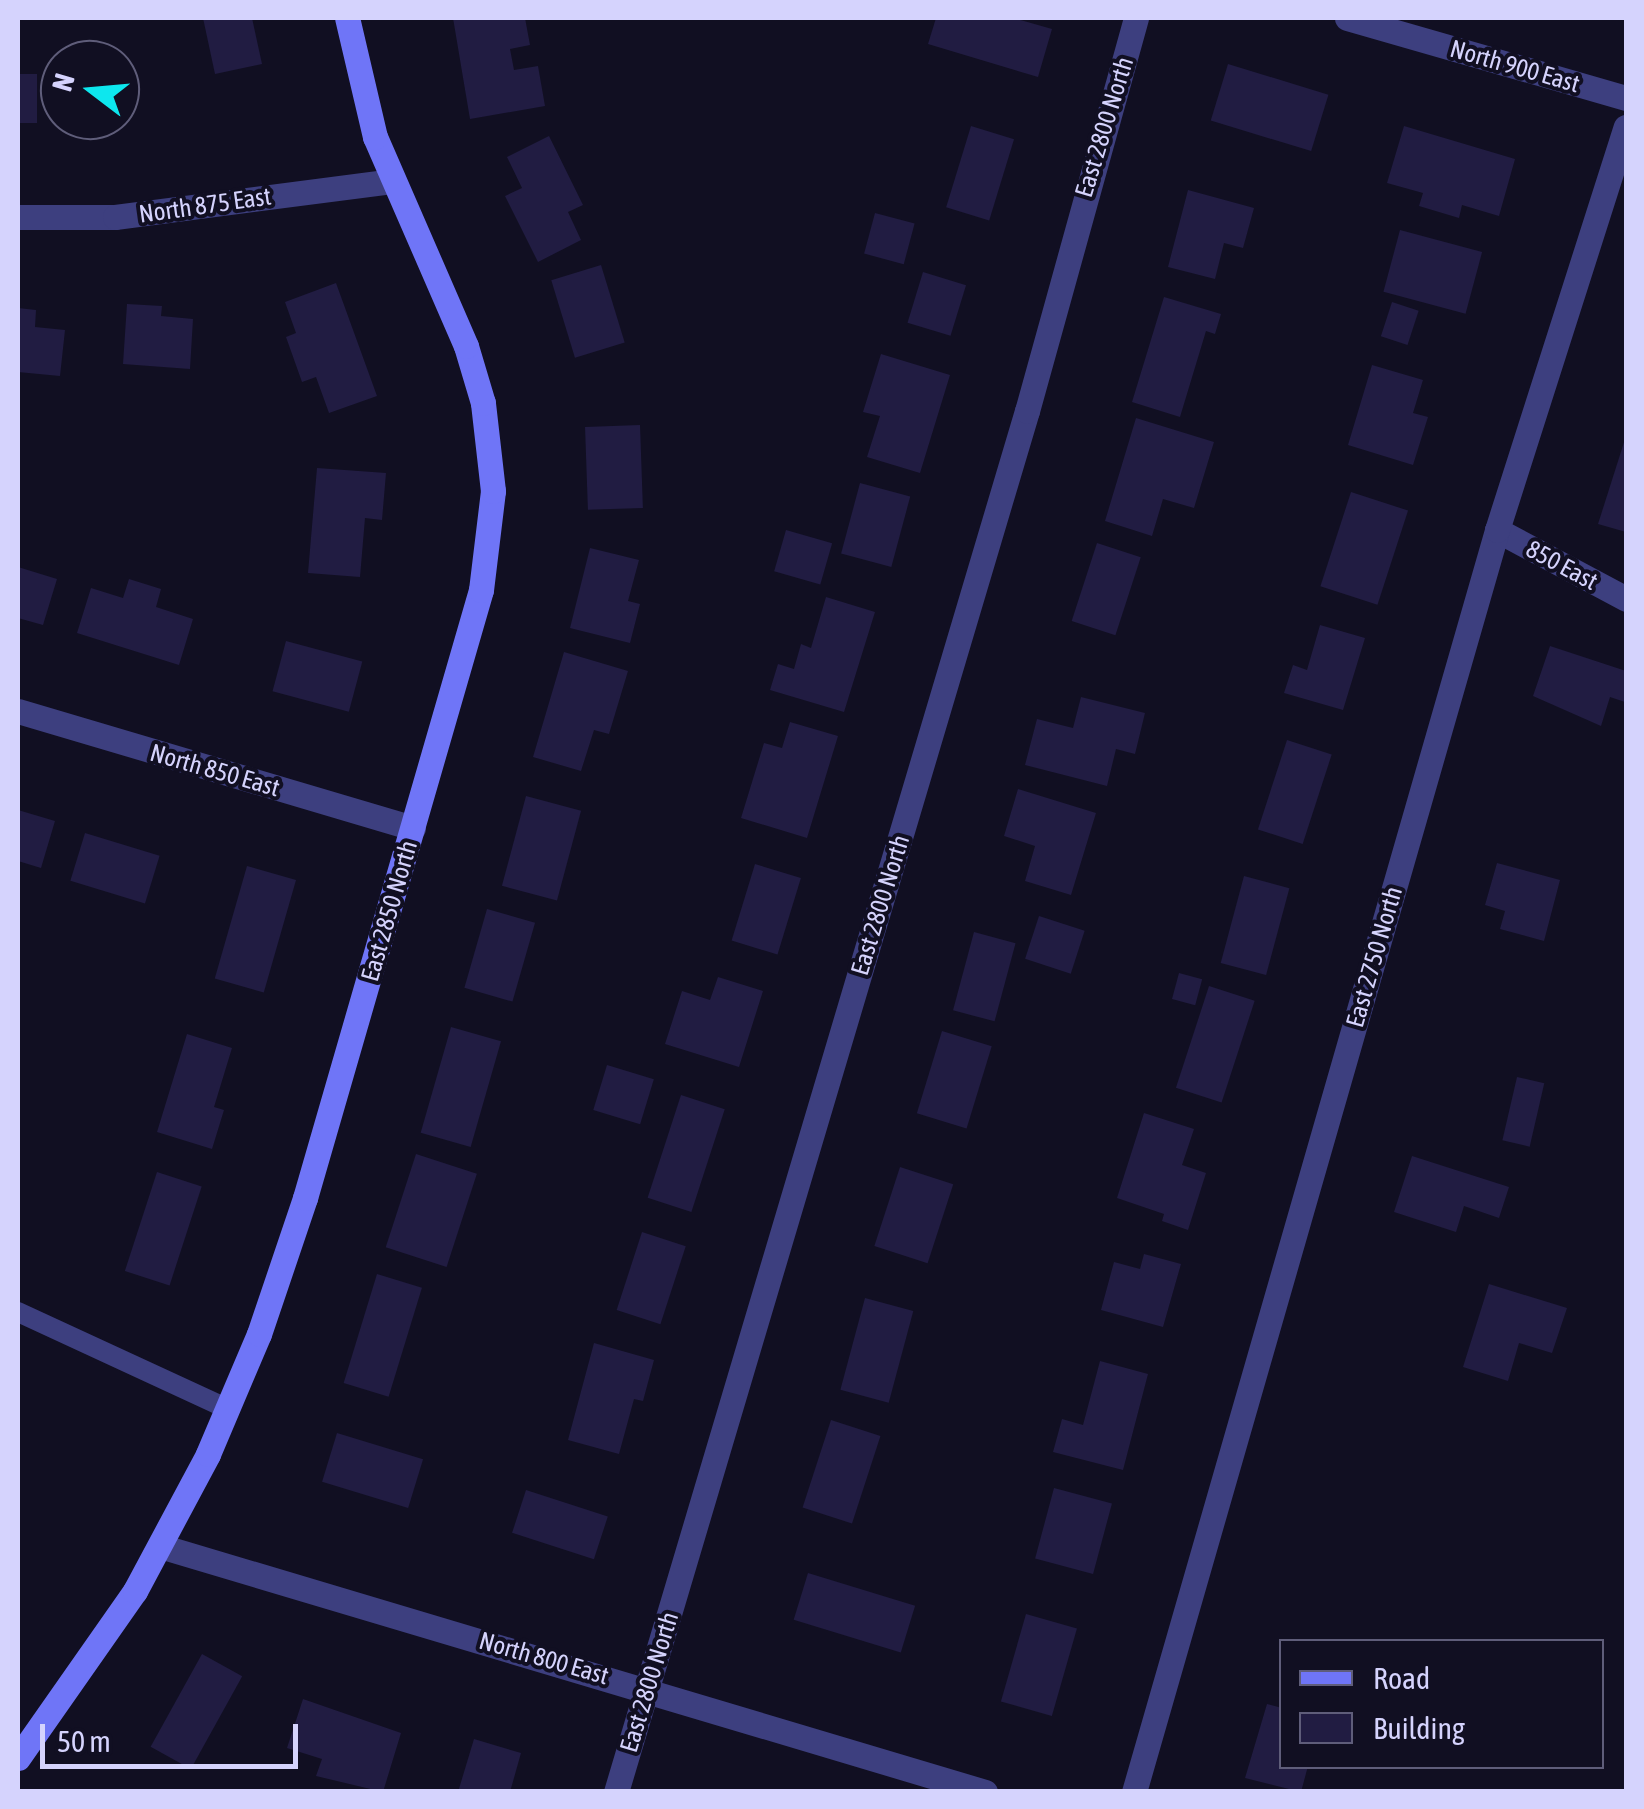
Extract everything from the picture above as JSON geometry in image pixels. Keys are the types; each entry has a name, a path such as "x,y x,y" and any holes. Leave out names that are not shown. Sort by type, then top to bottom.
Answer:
{"street":[{"name":"East 2850 North","path":"18,1758 99,1647 160,1546 228,1409 300,1215 481,590 493,491 484,403 466,346 392,181 347,18"},
{"name":"East 2800 North","path":"616,1792 1021,430 1136,18"},
{"name":"North 900 East","path":"1347,18 1626,98"},
{"name":"East 2750 North","path":"1134,1792 1497,530 1626,127"},
{"name":"North 875 East","path":"18,217 115,217 392,181"},
{"name":"850 East","path":"1497,530 1626,600"},
{"name":"North 850 East","path":"18,711 413,828"},
{"name":"North 800 East","path":"160,1546 647,1688 985,1792"}],"lane":[{"path":"18,1312 228,1409"}],"building":[{"path":"203,18 252,18 262,64 215,74"},
{"path":"453,18 525,18 530,45 510,49 514,70 538,66 545,106 470,119"},
{"path":"936,18 1013,18 1052,29 1038,77 928,44"},
{"path":"1228,64 1328,95 1311,151 1211,120"},
{"path":"18,74 37,74 37,123 18,123"},
{"path":"971,126 1014,139 989,220 946,207"},
{"path":"1404,126 1515,159 1499,216 1462,205 1459,218 1419,206 1423,193 1387,183"},
{"path":"549,136 583,205 568,212 581,240 538,262 505,196 522,188 507,157"},
{"path":"1188,190 1254,208 1243,248 1224,243 1215,279 1168,267"},
{"path":"875,213 915,224 904,264 864,254"},
{"path":"1400,230 1482,252 1466,314 1383,292"},
{"path":"601,265 625,342 575,358 551,280"},
{"path":"923,272 966,285 951,336 908,323"},
{"path":"336,283 377,396 329,413 316,377 302,382 286,337 296,333 285,302"},
{"path":"1164,297 1221,314 1215,334 1206,331 1180,417 1132,402"},
{"path":"1392,302 1419,311 1408,345 1381,336"},
{"path":"127,304 162,306 161,316 193,319 190,369 123,364"},
{"path":"18,308 36,310 35,327 65,330 60,376 18,372"},
{"path":"881,354 950,375 920,473 867,457 880,416 863,412"},
{"path":"1372,365 1423,380 1413,413 1428,417 1413,465 1348,445"},
{"path":"1136,418 1214,442 1194,508 1163,499 1152,536 1105,521"},
{"path":"640,425 643,508 588,510 585,427"},
{"path":"1626,436 1626,532 1598,524"},
{"path":"317,468 386,473 382,520 365,518 360,577 308,573"},
{"path":"860,483 910,496 891,567 841,554"},
{"path":"1351,492 1408,511 1377,605 1320,586"},
{"path":"786,530 832,543 820,585 774,571"},
{"path":"1097,543 1141,557 1115,635 1072,621"},
{"path":"590,548 639,560 628,601 640,604 630,643 570,628"},
{"path":"18,567 57,579 43,625 18,618"},
{"path":"129,579 161,589 156,607 193,619 179,665 77,633 91,588 123,598"},
{"path":"826,597 875,612 844,712 770,690 778,664 794,669 801,644 811,648"},
{"path":"1320,625 1365,638 1343,710 1284,693 1293,665 1307,670"},
{"path":"286,641 362,661 349,712 273,691"},
{"path":"1550,646 1626,671 1625,702 1610,697 1601,726 1533,696"},
{"path":"564,652 628,671 609,734 594,730 581,771 533,757"},
{"path":"1081,697 1145,713 1135,754 1116,749 1107,786 1025,765 1037,719 1073,728"},
{"path":"790,722 838,736 807,838 741,818 764,743 782,748"},
{"path":"1287,740 1332,755 1303,844 1258,829"},
{"path":"1018,789 1096,813 1071,895 1025,881 1035,846 1004,836"},
{"path":"526,796 581,811 557,901 502,886"},
{"path":"18,810 55,821 41,868 18,861"},
{"path":"85,833 160,856 145,904 70,881"},
{"path":"1497,863 1560,880 1544,941 1500,929 1505,911 1485,905"},
{"path":"755,864 801,878 778,955 732,941"},
{"path":"247,866 296,880 264,993 215,978"},
{"path":"1244,876 1289,888 1266,975 1221,963"},
{"path":"487,909 535,923 512,1002 464,988"},
{"path":"1039,916 1085,931 1071,974 1025,959"},
{"path":"974,932 1016,943 995,1021 953,1010"},
{"path":"1179,973 1202,979 1195,1005 1172,999"},
{"path":"718,977 763,991 739,1067 665,1044 682,991 710,1000"},
{"path":"1209,986 1255,1001 1222,1103 1176,1088"},
{"path":"451,1027 501,1041 471,1147 421,1133"},
{"path":"942,1031 992,1046 967,1128 917,1113"},
{"path":"187,1034 232,1048 214,1107 224,1110 212,1149 157,1132"},
{"path":"607,1065 654,1079 640,1124 593,1110"},
{"path":"1517,1077 1544,1083 1530,1147 1502,1140"},
{"path":"681,1095 725,1109 691,1212 648,1198"},
{"path":"1144,1113 1194,1129 1182,1165 1206,1173 1188,1230 1162,1221 1164,1214 1117,1198"},
{"path":"416,1154 477,1174 447,1267 386,1247"},
{"path":"1412,1156 1509,1187 1499,1218 1464,1206 1456,1232 1394,1212"},
{"path":"900,1167 953,1184 928,1263 874,1246"},
{"path":"157,1172 202,1187 170,1285 125,1271"},
{"path":"642,1232 686,1246 660,1324 617,1310"},
{"path":"1144,1254 1181,1264 1163,1327 1101,1310 1114,1262 1140,1269"},
{"path":"377,1274 422,1288 389,1397 344,1383"},
{"path":"1489,1284 1567,1308 1552,1353 1519,1343 1508,1381 1463,1367"},
{"path":"865,1298 913,1311 889,1403 840,1390"},
{"path":"594,1343 654,1360 643,1401 634,1399 619,1454 568,1440"},
{"path":"1100,1361 1148,1374 1123,1470 1053,1452 1062,1419 1083,1425"},
{"path":"831,1420 880,1436 852,1524 803,1507"},
{"path":"337,1433 423,1459 408,1508 322,1482"},
{"path":"1054,1488 1112,1504 1093,1574 1035,1559"},
{"path":"526,1490 608,1517 594,1559 512,1533"},
{"path":"808,1573 915,1606 901,1653 794,1620"},
{"path":"1026,1614 1077,1629 1052,1716 1001,1701"},
{"path":"202,1654 242,1676 191,1769 151,1747"},
{"path":"303,1699 401,1733 383,1792 316,1776 322,1759 287,1748"},
{"path":"1267,1704 1279,1707 1279,1769 1307,1769 1301,1792 1245,1778"},
{"path":"474,1739 521,1753 510,1792 458,1792"}]}
